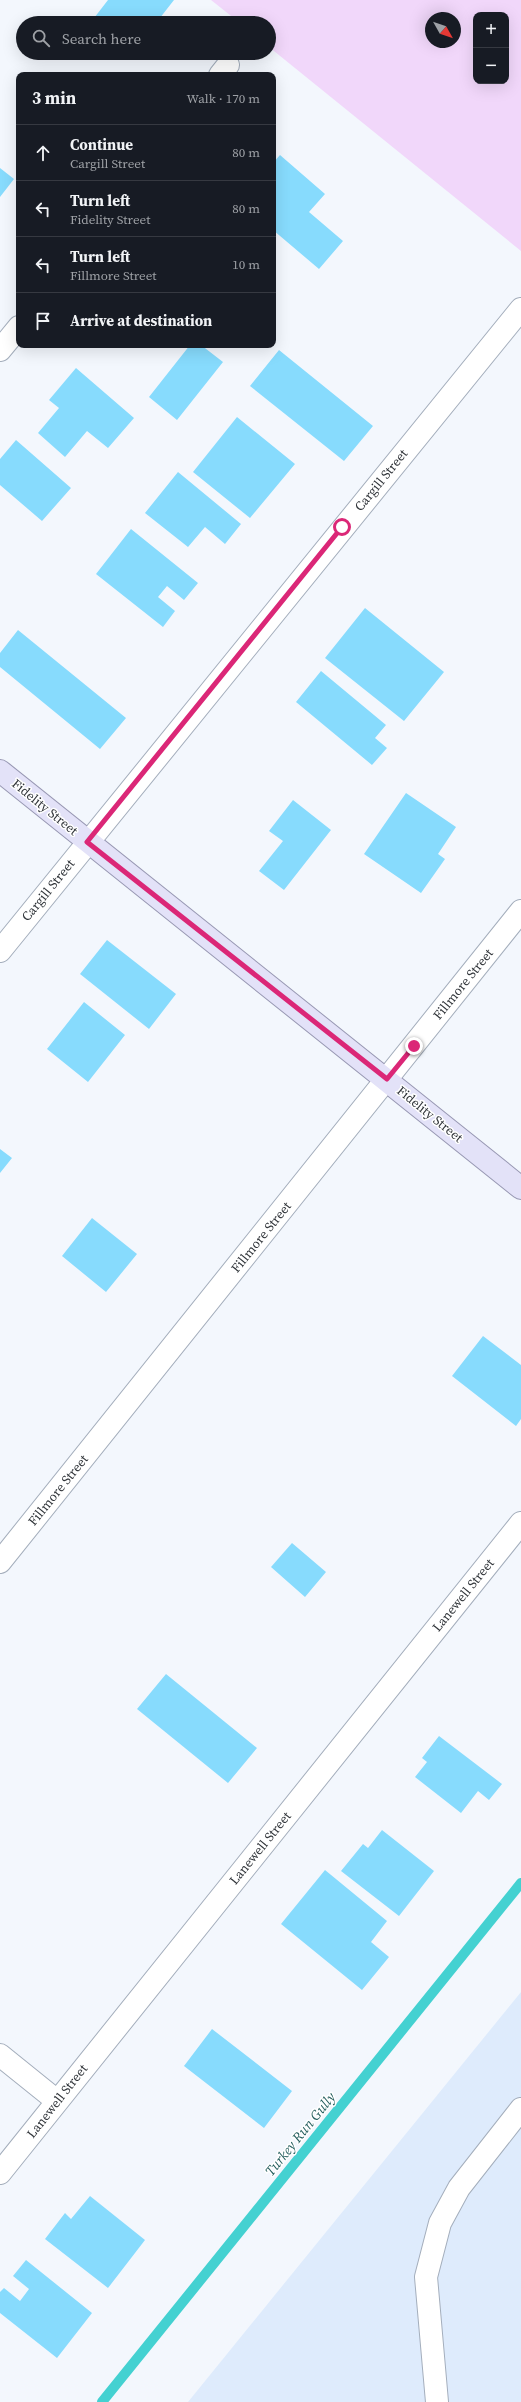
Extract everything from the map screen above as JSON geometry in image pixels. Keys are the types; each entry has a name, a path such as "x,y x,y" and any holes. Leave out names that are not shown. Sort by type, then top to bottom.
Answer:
{"main road":[{"name":"Fidelity Street","path":"0,771 87,842 387,1079 521,1188"}],"street":[{"name":"Cargill Street","path":"0,951 521,309"},
{"path":"0,350 16,331"},
{"name":"Fillmore Street","path":"0,1562 521,911"},
{"name":"Lanewell Street","path":"0,2173 521,1523"},
{"path":"0,2055 57,2101"},
{"path":"437,2402 426,2277 440,2223 459,2188 521,2110"}],"shaded area":[{"path":"211,0 521,0 521,251 276,53 276,16 231,16"},
{"path":"521,1992 521,2402 188,2402"}],"building":[{"path":"108,0 174,0 161,16 96,16"},
{"path":"280,155 325,194 309,212 343,241 319,269 276,233 276,160"},
{"path":"0,168 14,179 0,197"},
{"path":"188,348 205,348 223,362 177,420 149,397"},
{"path":"279,350 373,426 344,461 250,386"},
{"path":"76,368 134,418 108,448 87,431 65,457 38,433 59,408 49,400"},
{"path":"237,417 295,464 250,518 193,472"},
{"path":"16,440 71,488 42,521 0,485 0,459"},
{"path":"178,472 241,524 225,544 205,527 188,547 145,513"},
{"path":"131,529 198,583 184,600 167,586 158,597 175,611 163,627 96,574"},
{"path":"365,608 444,672 404,721 325,658"},
{"path":"18,630 126,718 100,749 0,667 0,653"},
{"path":"321,671 386,725 375,738 387,748 372,765 296,702"},
{"path":"406,793 456,827 438,854 445,859 421,893 364,854"},
{"path":"293,800 331,830 284,890 259,871 283,841 269,831"},
{"path":"107,940 176,994 149,1029 80,974"},
{"path":"84,1002 125,1035 88,1082 47,1049"},
{"path":"0,1149 12,1158 0,1173"},
{"path":"92,1218 137,1254 106,1292 62,1256"},
{"path":"483,1336 521,1365 521,1419 516,1426 452,1376"},
{"path":"292,1543 326,1572 305,1597 271,1567"},
{"path":"166,1674 257,1748 228,1783 137,1709"},
{"path":"439,1736 502,1784 489,1800 478,1791 461,1813 415,1777 427,1762 422,1758"},
{"path":"382,1830 434,1871 399,1916 341,1871 363,1844 368,1848"},
{"path":"325,1870 387,1921 371,1942 389,1957 362,1990 281,1924"},
{"path":"212,2029 292,2091 264,2128 184,2066"},
{"path":"90,2196 145,2240 108,2288 45,2239 65,2213 71,2219"},
{"path":"26,2260 92,2313 57,2358 0,2313 0,2292 4,2288 20,2301 29,2289 13,2276"}],"waterway":[{"name":"Turkey Run Gully","path":"102,2402 521,1883"}],"route":[{"path":"342,527 87,842 387,1079 414,1046"}]}
